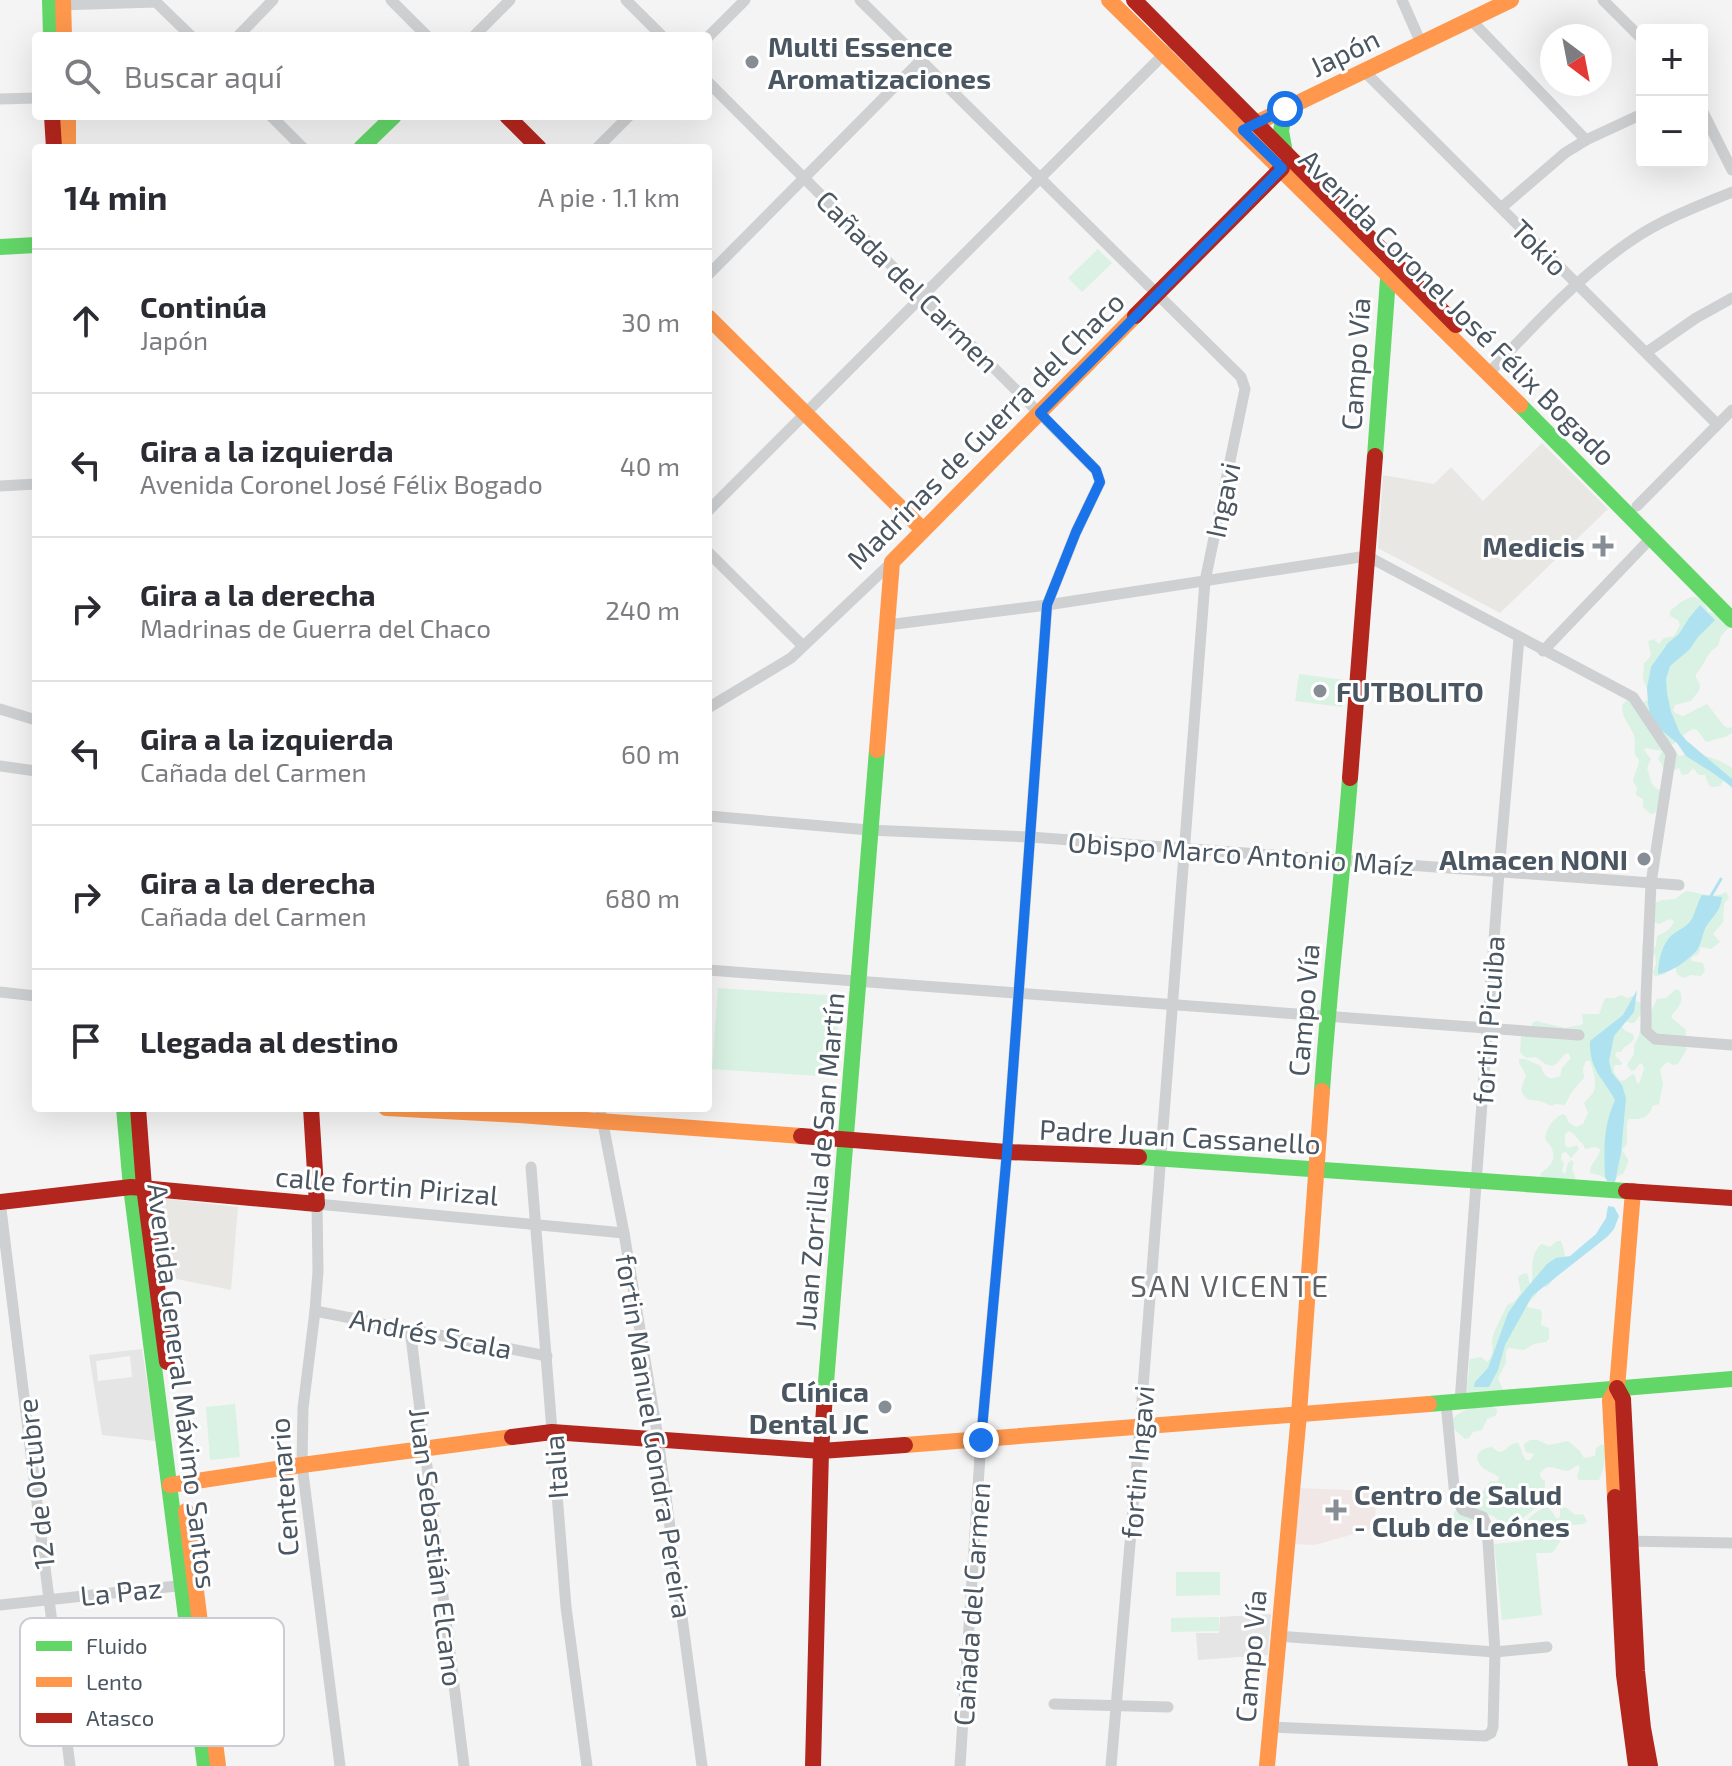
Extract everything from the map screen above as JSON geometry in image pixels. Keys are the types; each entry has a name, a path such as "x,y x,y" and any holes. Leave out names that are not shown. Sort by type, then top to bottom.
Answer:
{"street":[{"path":"242,32 273,0"},
{"path":"391,0 423,32"},
{"path":"478,32 510,0"},
{"path":"626,0 658,32"},
{"path":"712,33 745,0"},
{"name":"Ingavi","path":"860,0 1241,377 1244,384 1205,581 1160,1158"},
{"name":"Avenida Coronel José Félix Bogado","path":"1109,0 1170,48 1284,160 1558,435 1652,537 1732,602"},
{"name":"Avenida Coronel José Félix Bogado","path":"1134,0 1170,48"},
{"path":"1402,0 1421,43"},
{"name":"Japón","path":"1249,126 1511,0"},
{"path":"1603,0 1636,33"},
{"path":"57,3 156,2 187,32"},
{"path":"52,32 57,3"},
{"path":"57,3 63,32"},
{"path":"1470,19 1586,140"},
{"path":"712,507 1170,48"},
{"path":"712,271 921,60"},
{"name":"Tokio","path":"1364,71 1717,424"},
{"name":"Cañada del Carmen","path":"712,86 1096,470 1100,482 1047,605 1007,1152 981,1440 960,1766"},
{"path":"0,99 32,98"},
{"path":"1284,160 1281,132 1285,109"},
{"path":"1501,208 1545,169 1586,140 1636,117"},
{"path":"52,120 54,144"},
{"path":"68,120 68,144"},
{"path":"275,120 299,144"},
{"path":"365,144 390,120"},
{"path":"511,120 535,144"},
{"path":"601,144 625,120"},
{"path":"1708,122 1732,170"},
{"name":"Madrinas de Guerra del Chaco","path":"712,706 777,668 892,562 1157,294 1284,160"},
{"path":"1492,369 1577,284 1632,240 1676,215 1732,192"},
{"path":"0,247 32,245"},
{"name":"Campo Vía","path":"1267,1766 1299,1414 1327,1016 1344,860 1389,267"},
{"path":"1647,352 1696,318 1732,298"},
{"path":"712,321 923,530"},
{"path":"1637,506 1732,410"},
{"name":"Avenida Coronel José Félix Bogado","path":"1558,435 1637,506 1705,583 1732,619"},
{"path":"0,486 32,484"},
{"path":"1543,651 1652,537"},
{"path":"712,556 803,646"},
{"path":"887,625 1047,605 1367,556 1633,697 1671,754 1651,883 1645,1026 1655,1039 1732,1045"},
{"name":"Juan Zorrilla de San Martín","path":"813,1766 821,1451 892,562"},
{"name":"fortin Picuiba","path":"1269,1727 1485,1736 1491,1733 1493,1727 1495,1652 1486,1522 1483,1517 1463,1510 1455,1497 1453,1402 1476,1180 1519,638"},
{"path":"0,709 32,719"},
{"path":"0,766 32,770"},
{"name":"Obispo Marco Antonio Maíz","path":"712,816 869,830 1030,837 1679,885"},
{"path":"712,970 1579,1035"},
{"path":"0,992 32,996"},
{"name":"Avenida General Máximo Santos","path":"125,1112 138,1187 191,1618"},
{"name":"Avenida General Máximo Santos","path":"138,1112 138,1187"},
{"name":"Centenario","path":"311,1112 318,1271 303,1408 302,1465 340,1766"},
{"name":"Padre Juan Cassanello","path":"509,1112 602,1115 846,1141 1160,1158 1732,1198"},
{"name":"fortin Manuel Gondra Pereira","path":"602,1115 658,1438 702,1766"},
{"name":"fortin Ingavi","path":"1111,1766 1160,1158"},
{"name":"Italia","path":"531,1167 566,1607 587,1766"},
{"name":"calle fortin Pirizal","path":"0,1202 138,1187 624,1233"},
{"path":"1633,1191 1617,1388 1610,1400 1623,1541 1632,1693 1629,1730 1636,1766"},
{"name":"12 de Octubre","path":"0,1202 51,1618"},
{"name":"Andrés Scala","path":"315,1311 547,1356"},
{"name":"Juan Sebastián Elcano","path":"410,1329 464,1766"},
{"path":"176,1484 552,1432 821,1451 1732,1379"},
{"path":"1623,1541 1732,1543"},
{"name":"Avenida General Máximo Santos","path":"188,1584 194,1618"},
{"name":"La Paz","path":"0,1605 188,1584"},
{"path":"1277,1636 1495,1652 1547,1647"},
{"path":"1632,1693 1650,1766"},
{"path":"1054,1704 1168,1707"},
{"name":"12 de Octubre","path":"67,1746 70,1766"},
{"name":"Avenida General Máximo Santos","path":"203,1746 205,1766"},
{"name":"Avenida General Máximo Santos","path":"215,1746 218,1766"}],"shaded area":[{"path":"1542,443 1608,509 1500,613 1378,548 1383,475 1434,484 1451,467 1483,501"},
{"path":"159,1198 238,1207 231,1290 167,1277"},
{"path":"142,1349 156,1441 102,1435 89,1355","holes":["130,1356 132,1377 98,1381 96,1361"]},
{"name":"Centro de Salud - Club de Leónes","path":"1297,1488 1376,1491 1375,1528 1315,1545 1293,1544"},
{"path":"1271,1614 1268,1655 1198,1660 1196,1633 1219,1633 1220,1617"}],"green space":[{"path":"1098,249 1112,263 1082,292 1068,278"},
{"path":"1691,597 1703,601 1708,612 1719,615 1729,627 1696,674 1700,685 1698,692 1691,701 1675,705 1673,710 1683,716 1707,704 1724,726 1732,727 1732,733 1706,742 1693,729 1667,746 1680,756 1706,756 1732,768 1732,789 1726,781 1712,787 1705,775 1699,775 1693,768 1682,775 1679,768 1673,771 1664,768 1658,759 1662,751 1646,748 1644,750 1651,759 1647,768 1652,784 1657,789 1665,790 1655,813 1651,814 1643,807 1643,799 1636,795 1637,788 1633,781 1639,760 1635,755 1634,735 1624,717 1622,705 1630,697 1641,703 1648,700 1643,679 1644,663 1651,655 1648,641 1654,639 1659,644 1664,638 1674,636 1680,625 1670,616 1670,611"},
{"name":"FUTBOLITO","path":"1299,674 1345,680 1342,707 1295,701"},
{"path":"1686,891 1710,895 1726,892 1729,898 1724,904 1723,922 1713,934 1720,942 1711,949 1701,947 1698,954 1691,958 1703,963 1705,971 1701,976 1683,978 1677,974 1675,966 1655,977 1655,953 1652,959 1642,960 1642,946 1654,949 1657,936 1670,928 1674,921 1670,919 1659,924 1650,919 1655,903 1675,899"},
{"path":"718,988 840,996 834,1077 712,1069"},
{"path":"1676,989 1680,991 1682,999 1671,1017 1686,1030 1687,1049 1678,1064 1667,1062 1660,1069 1663,1084 1659,1104 1652,1106 1645,1117 1627,1122 1627,1144 1622,1150 1628,1161 1623,1174 1614,1182 1590,1173 1600,1149 1585,1149 1568,1131 1565,1145 1568,1148 1577,1145 1579,1149 1571,1158 1566,1152 1562,1153 1562,1171 1565,1174 1571,1160 1576,1179 1540,1179 1554,1157 1545,1139 1548,1128 1563,1114 1576,1127 1583,1124 1588,1113 1584,1103 1593,1093 1594,1077 1590,1061 1586,1061 1584,1078 1565,1105 1552,1106 1527,1099 1521,1090 1526,1075 1519,1059 1541,1066 1545,1075 1553,1078 1560,1076 1562,1068 1571,1058 1568,1053 1551,1066 1536,1057 1526,1058 1520,1052 1521,1035 1536,1021 1565,1028 1581,1025 1582,1014 1599,1014 1605,998 1621,995 1635,997 1643,1004 1644,1010 1634,1023 1625,1020 1620,1026 1634,1038 1615,1055 1622,1063 1615,1065 1614,1069 1621,1081 1632,1074 1639,1084 1643,1065 1640,1063 1631,1071 1627,1065 1634,1054 1642,1017 1653,1008 1657,999 1666,998"},
{"path":"1561,1241 1564,1249 1563,1266 1547,1287 1535,1285 1532,1282 1535,1253 1541,1244 1550,1247"},
{"path":"1527,1273 1530,1284 1538,1291 1527,1307 1541,1310 1541,1325 1549,1328 1549,1339 1524,1350 1508,1348 1506,1363 1498,1378 1503,1390 1479,1397 1465,1392 1470,1359 1481,1357 1487,1362 1490,1358 1496,1328 1507,1305 1521,1293 1518,1278"},
{"path":"235,1404 240,1457 210,1460 206,1407"},
{"path":"1475,1406 1490,1406 1497,1409 1497,1413 1487,1419 1482,1430 1473,1432 1465,1439 1450,1421"},
{"path":"1530,1440 1549,1445 1568,1441 1584,1458 1595,1456 1596,1448 1602,1444 1605,1446 1605,1459 1599,1480 1578,1480 1578,1465 1568,1471 1546,1468 1540,1474 1545,1481 1545,1500 1516,1527 1505,1527 1492,1515 1487,1515 1474,1517 1468,1533 1461,1535 1453,1522 1455,1511 1458,1508 1469,1510 1470,1499 1481,1494 1490,1481 1498,1481 1499,1478 1481,1466 1477,1455 1492,1447 1501,1452 1518,1443 1526,1460 1530,1460 1534,1454 1526,1452 1524,1444"},
{"path":"1547,1507 1557,1519 1563,1507 1575,1515 1583,1514 1587,1521 1569,1527 1554,1551 1536,1553 1542,1615 1502,1620 1494,1544 1524,1541 1521,1528 1532,1515"},
{"path":"1176,1572 1220,1572 1220,1595 1176,1596"},
{"path":"1219,1617 1219,1631 1171,1632 1171,1618"}],"water":[{"path":"1700,605 1715,620 1670,666 1666,679 1667,693 1680,733 1732,779 1732,787 1686,756 1677,743 1660,729 1650,714 1648,703 1651,667"},
{"path":"1702,895 1722,897 1719,909 1705,928 1699,947 1679,965 1658,974 1660,956 1666,942 1691,921"},
{"path":"1637,990 1634,1012 1614,1036 1609,1061 1626,1098 1615,1182 1607,1181 1605,1138 1615,1100 1594,1066 1590,1041 1623,1015"},
{"path":"1608,1206 1614,1207 1619,1216 1614,1229 1532,1296 1505,1345 1489,1387 1474,1387 1488,1368 1508,1313 1520,1296 1547,1264 1556,1258 1570,1256 1596,1234 1606,1218"}],"waterway":[{"path":"1711,896 1721,879"}],"traffic: fast":[{"path":"50,0 51,32"},
{"path":"1285,109 1281,131 1285,153"},
{"path":"365,144 390,120"},
{"path":"0,247 32,245"},
{"path":"1375,456 1389,265"},
{"path":"1520,405 1732,620"},
{"path":"825,1395 877,750"},
{"path":"1322,1091 1350,778"},
{"path":"124,1112 131,1187 186,1618"},
{"path":"1139,1157 1626,1191"},
{"path":"1429,1404 1732,1379"},
{"path":"202,1746 205,1766"}],"traffic: slow":[{"path":"63,0 64,32"},
{"path":"1109,0 1520,405"},
{"path":"1246,128 1511,0"},
{"path":"68,120 68,144"},
{"path":"877,750 892,562 1135,316"},
{"path":"712,321 923,530"},
{"path":"1267,1766 1299,1414 1322,1091"},
{"path":"462,1112 801,1136"},
{"path":"1615,1497 1610,1400 1617,1388 1633,1191"},
{"path":"905,1445 1429,1404"},
{"path":"170,1485 512,1437"},
{"path":"186,1511 199,1618"},
{"path":"215,1746 218,1766"}],"traffic: jam":[{"path":"1134,0 1456,325"},
{"path":"52,120 54,144"},
{"path":"511,120 535,144"},
{"path":"1135,316 1282,168"},
{"path":"1350,778 1375,456"},
{"path":"138,1112 144,1187 167,1362"},
{"path":"0,1202 131,1187 317,1204 311,1112"},
{"path":"801,1136 1007,1152 1139,1157"},
{"path":"1626,1191 1732,1198"},
{"path":"1617,1388 1623,1399 1637,1671 1650,1766"},
{"path":"813,1766 825,1395"},
{"path":"512,1437 552,1432 821,1451 905,1445"},
{"path":"1615,1497 1624,1675 1636,1766"}],"place":[{"name":"Multi Essence Aromatizaciones","path":"752,62"},
{"name":"Medicis","path":"1603,546"},
{"name":"FUTBOLITO","path":"1320,691"},
{"name":"Almacen NONI","path":"1644,859"},
{"name":"Clínica Dental JC","path":"885,1407"},
{"name":"Centro de Salud - Club de Leónes","path":"1336,1510"}],"district":[{"name":"SAN VICENTE","path":"1230,1285"}],"route":[{"path":"981,1440 1007,1152 1047,605 1100,482 1096,470 1040,413 1282,168 1243,130 1285,109"}]}
